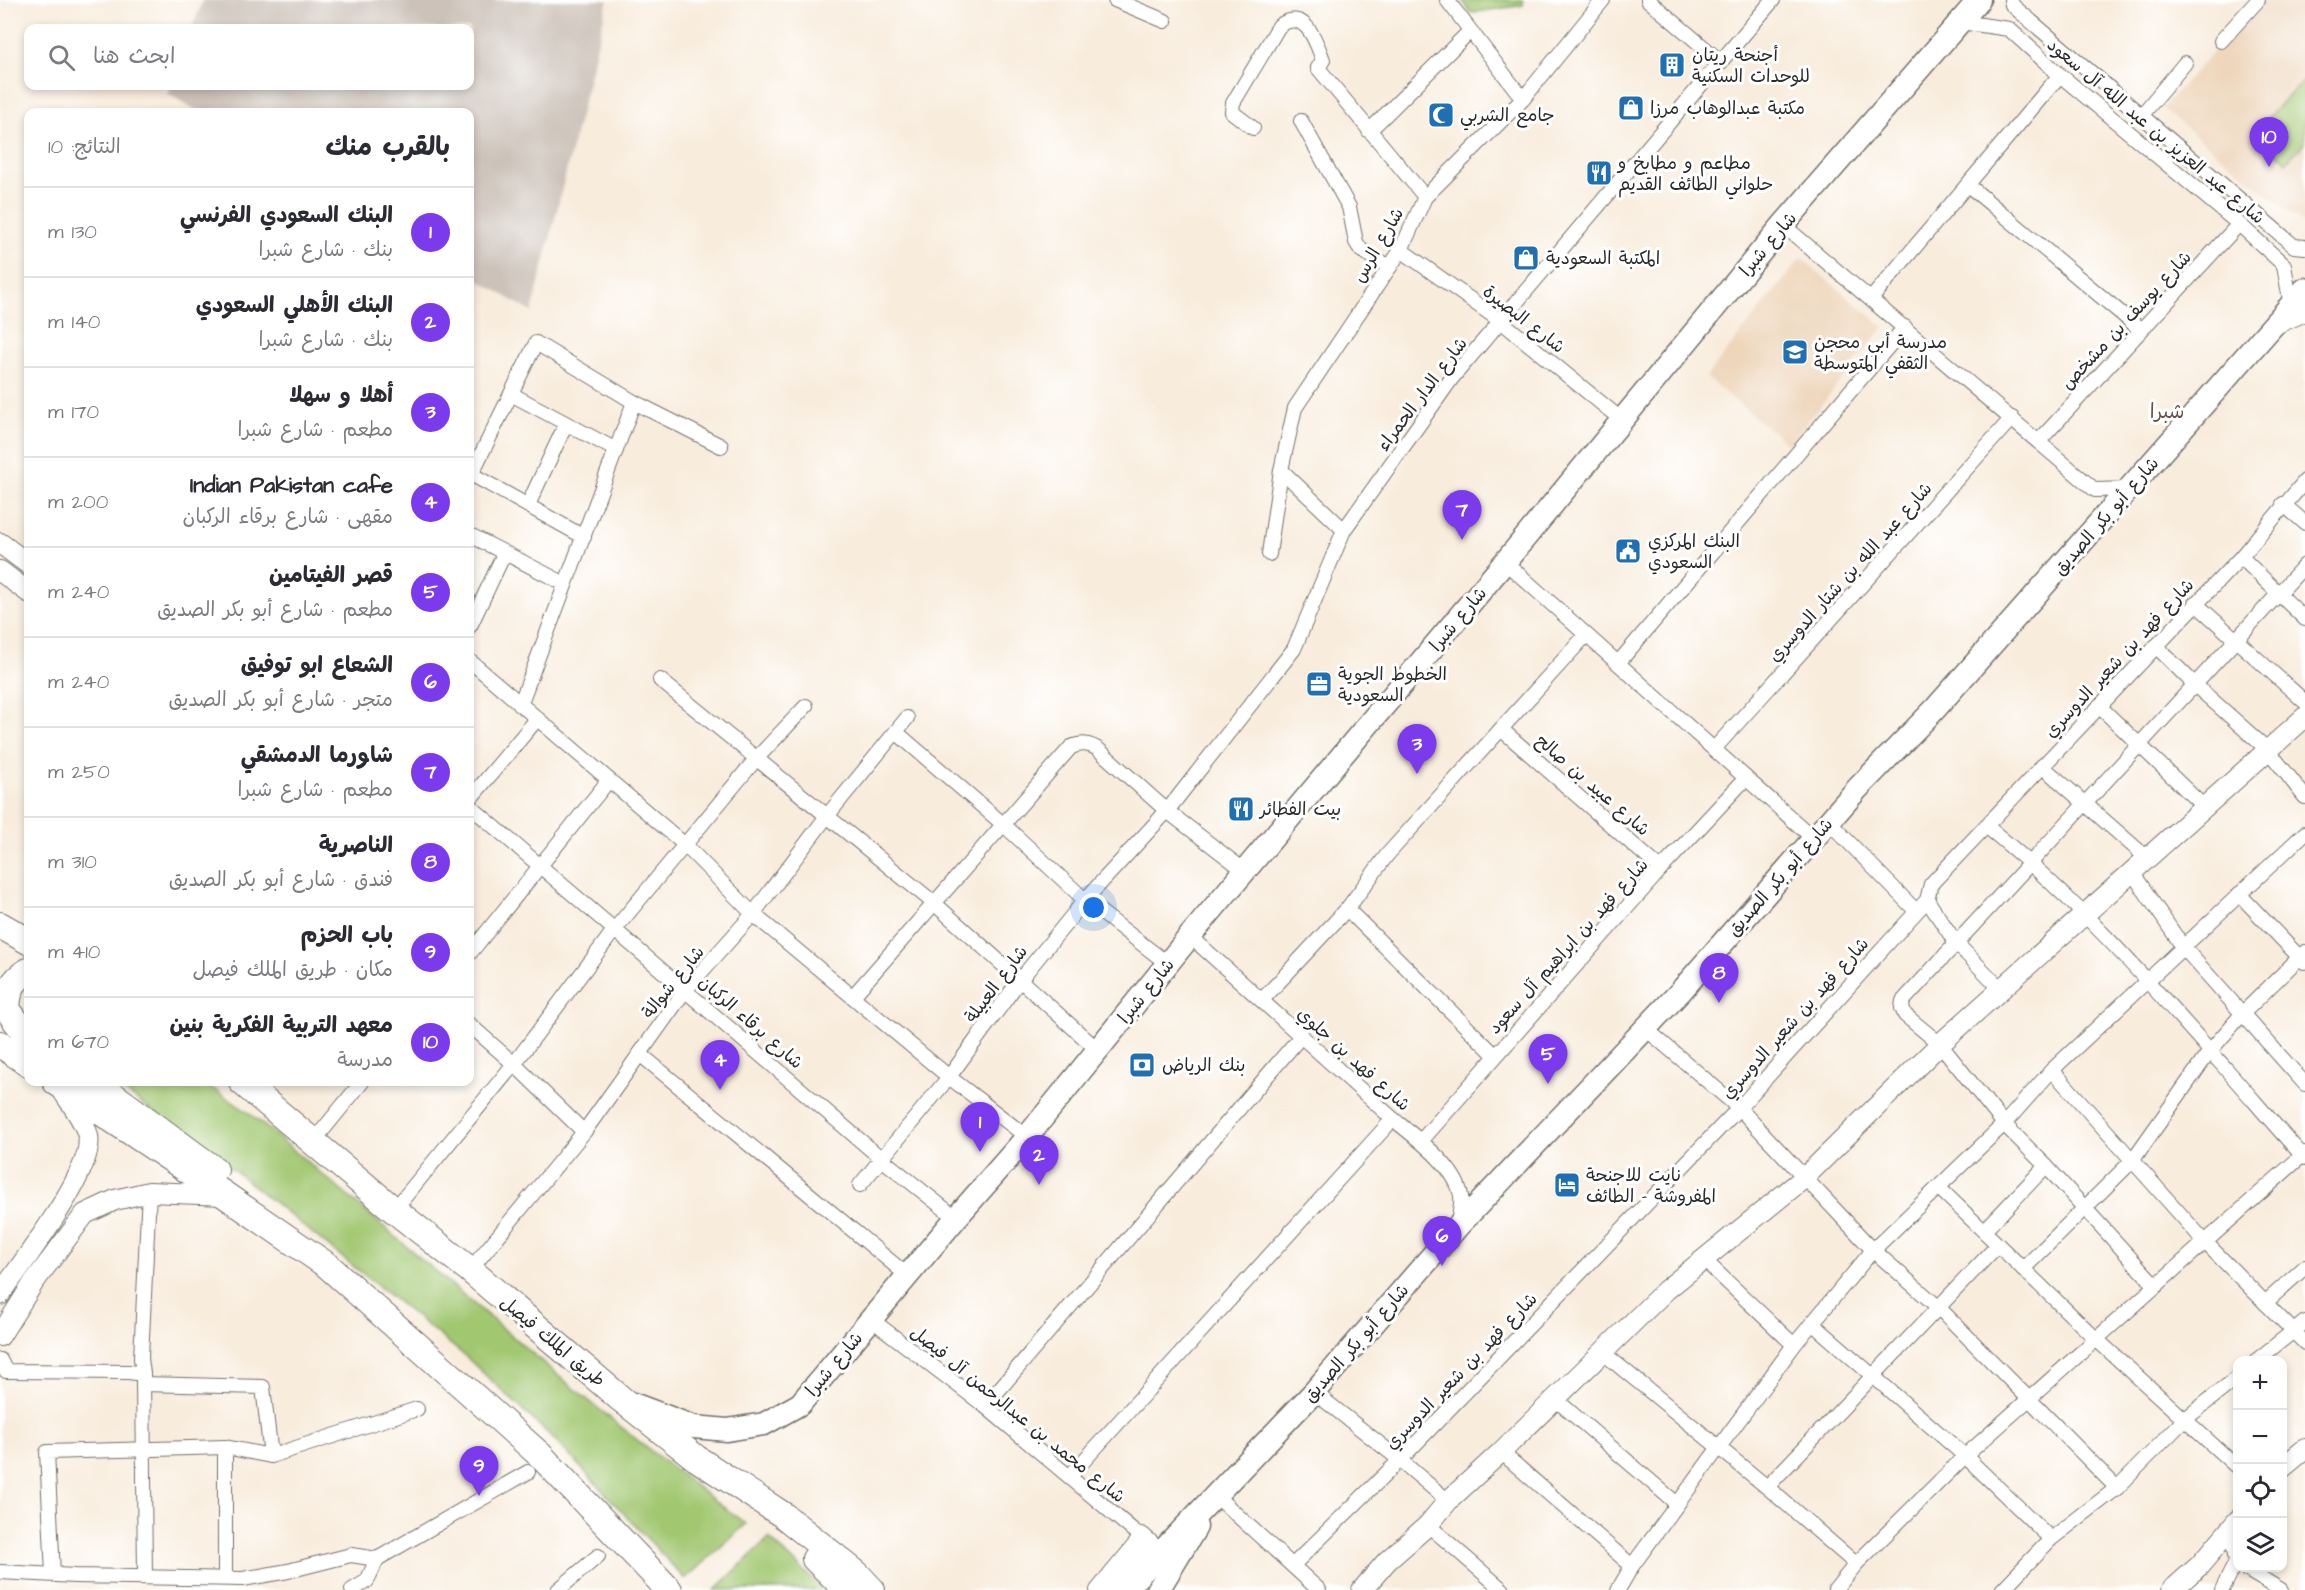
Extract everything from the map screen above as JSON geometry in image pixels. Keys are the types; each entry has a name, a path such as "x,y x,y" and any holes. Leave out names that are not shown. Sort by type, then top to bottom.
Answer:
{"highway":[{"path":"0,925 24,939"},
{"path":"24,973 16,978 8,995 7,1009 24,1029"},
{"path":"0,1044 24,1060"},
{"path":"63,1086 328,1266"},
{"path":"101,1086 201,1157 406,1333 542,1457 669,1590"},
{"name":"طريق الملك فيصل","path":"247,1086 394,1210 470,1270 621,1399 696,1458 788,1518 859,1585"}],"main road":[{"name":"شارع شبرا","path":"621,1399 694,1427 727,1430 764,1424 800,1404 1027,1137 1190,936 1623,421 1783,225 1979,0"},
{"name":"شارع أبو بكر الصديق","path":"1125,1590 1314,1392 1458,1226 1646,1029 1829,822 1935,709 2275,324 2298,309 2305,289"},
{"path":"1158,1590 1215,1495"}],"street":[{"path":"1115,0 1165,21"},
{"path":"1447,0 1523,99"},
{"name":"شارع الرس","path":"1269,554 1281,470 1295,408 1401,250 1425,197 1523,99 1603,0"},
{"path":"1648,0 1721,62"},
{"name":"شارع الدار الحمراء","path":"1167,811 1294,649 1344,530 1452,378 1502,322 1773,0"},
{"name":"شارع عبد العزيز بن عبد الله آل سعود","path":"2011,0 2012,4 2141,116 2295,246 2305,247"},
{"path":"2221,41 2258,0"},
{"path":"1253,128 1232,111 1233,103 1279,26 1287,20 1296,21 1314,35 1323,60 1318,68 1425,197"},
{"name":"شارع عبد العزيز بن عبد الله آل سعود","path":"1960,22 2009,29 2060,75 2239,224 2284,265 2298,309"},
{"path":"1368,131 1470,31"},
{"path":"2141,116 2185,63"},
{"path":"1871,299 2060,75"},
{"path":"1301,121 1349,207 1356,242 1361,250 1390,267"},
{"path":"1968,185 2141,330"},
{"name":"شارع يوسف بن مشخص","path":"2039,441 2239,224"},
{"path":"1783,225 2095,490 2130,489"},
{"name":"شارع البصيرة","path":"1401,250 1502,322 1623,421"},
{"path":"1618,663 1905,327"},
{"path":"474,468 536,343 634,402 721,446"},
{"path":"511,394 616,450"},
{"path":"520,705 634,402"},
{"name":"شارع عبد الله بن شتار الدوسري","path":"1714,749 2012,418"},
{"path":"528,505 566,424"},
{"path":"1281,470 1344,530"},
{"path":"474,478 584,537"},
{"name":"شارع فهد بن شعير الدوسري","path":"1293,1565 1400,1460 1738,1108 1927,900 1931,884 2241,557 2283,504 2305,481"},
{"path":"2283,504 2305,523"},
{"path":"474,537 565,584"},
{"path":"474,618 504,554"},
{"path":"2241,557 2278,596 2305,619"},
{"path":"1505,562 1814,839"},
{"path":"2156,1286 2046,1166 2004,1124 1940,1044 1905,1015 1902,1008 1903,1001 2305,565"},
{"path":"0,571 24,589"},
{"path":"2195,603 2305,702"},
{"path":"1262,1000 1347,909 1387,855 1586,635"},
{"path":"2156,646 2195,685 2268,750 2305,796"},
{"path":"474,665 685,845 753,914 949,1077 1027,1137"},
{"path":"660,680 934,903 1098,1050"},
{"path":"394,1210 514,1064 615,929 756,759 806,706"},
{"path":"2099,706 2204,807"},
{"path":"1362,1590 1387,1561 1428,1525 1448,1501 1666,1290 1804,1178 1940,1044 2305,717"},
{"name":"شارع شوالة","path":"470,1270 584,1132 686,989 753,914 827,816 907,718"},
{"path":"474,794 537,719"},
{"name":"شارع عبيد بن صالح","path":"1502,729 1661,869"},
{"path":"896,732 1004,825 1085,900 1168,964"},
{"path":"854,996 1071,747 1081,743 1091,744 1099,750 1167,811 1245,871"},
{"path":"2042,766 2147,858"},
{"name":"شارع فهد بن ابراهيم آل سعود","path":"1421,1141 1661,869 1746,778"},
{"path":"474,948 609,780"},
{"name":"شارع برقاء الركبان","path":"474,809 883,1160 956,1218"},
{"name":"شارع العبيلة","path":"860,1185 883,1160 949,1077 1019,981 1085,900 1167,811"},
{"path":"1829,822 1916,911"},
{"path":"1835,1590 1856,1564 1965,1456 2304,1155 2147,980 2084,914 2030,862 1986,826"},
{"path":"1618,1590 1632,1566 1794,1345 1873,1250 2004,1124 2052,1070 2239,894 2302,842"},
{"path":"2132,872 2183,947 2305,1084"},
{"path":"2023,1269 2132,1161 2210,1051 2242,1014 2303,958 2239,894"},
{"path":"1927,900 1956,943 2001,989"},
{"path":"1347,909 1495,1055"},
{"path":"0,916 24,925"},
{"name":"شارع فهد بن جلوي","path":"1190,936 1393,1119 1421,1141 1453,1176 1461,1195 1458,1226"},
{"path":"474,1029 584,1132"},
{"path":"1646,1029 1738,1108 1873,1250 1938,1307 2117,1488"},
{"path":"986,1406 1302,1035"},
{"path":"640,1054 908,1276"},
{"path":"2052,1070 2205,1242 2305,1343"},
{"path":"0,1295 76,1183 86,1161 89,1138 80,1118 60,1086"},
{"path":"313,1142 359,1086"},
{"path":"1070,1476 1393,1119"},
{"path":"1984,1231 2046,1166"},
{"path":"1939,1188 2096,1339 2234,1464"},
{"path":"131,1590 141,1577 143,1379 141,1358 149,1192"},
{"path":"0,1336 34,1282 85,1214 115,1200 149,1192 225,1195"},
{"path":"1767,1487 1998,1245"},
{"path":"1703,1259 1794,1345"},
{"path":"2265,1303 2305,1267"},
{"name":"شارع محمد بن عبدالرحمن آل فيصل","path":"872,1320 986,1406 1141,1537"},
{"path":"2263,1356 2305,1322"},
{"path":"1812,1323 1965,1456 2051,1539"},
{"path":"1602,1352 1767,1487 1856,1564"},
{"path":"0,1360 6,1371 129,1372 143,1379 262,1387 271,1456"},
{"path":"2002,1590 2051,1539 2117,1488 2184,1420 2233,1381"},
{"path":"1314,1392 1448,1501"},
{"path":"1554,1398 1677,1504"},
{"path":"53,1574 47,1452 225,1447 271,1456 417,1410"},
{"path":"225,1447 225,1578"},
{"path":"2287,1465 2305,1449"},
{"path":"1501,1452 1632,1566"},
{"path":"352,1590 367,1581 377,1559 528,1472"},
{"path":"1215,1495 1319,1590"},
{"path":"1428,1525 1503,1590"},
{"path":"2172,1590 2200,1565 2233,1525"},
{"path":"1097,1590 1141,1537 1150,1545 1111,1590"},
{"path":"0,1572 243,1579 288,1571 351,1555 377,1559"},
{"path":"558,1590 598,1556"},
{"path":"2222,1590 2234,1572"},
{"path":"2252,1572 2281,1590"},
{"path":"859,1585 883,1590"}],"shaded area":[{"path":"203,0 608,0 532,312 474,277 474,108 193,108 168,94 170,90 474,90 474,24 194,24"},
{"path":"2261,0 2305,0 2305,225 2162,108"},
{"name":"مدرسة أبي محجن الثقفي المتوسطة","path":"1801,258 1884,327 1789,445 1706,377"}],"green space":[{"path":"1462,0 1523,0 1523,5 1471,13"},
{"path":"2305,79 2305,143 2286,162 2255,131"},
{"path":"118,1086 209,1086 249,1113 556,1374 746,1524 685,1579 557,1442 465,1356 235,1171"},
{"path":"769,1538 824,1590 715,1590"}],"place":[{"name":"أجنحة ريتان للوحدات السكنية","path":"1672,65"},
{"name":"مكتبة عبدالوهاب مرزا","path":"1631,108"},
{"name":"جامع الشربي","path":"1441,115"},
{"name":"معهد التربية الفكرية بنين","path":"2269,167"},
{"name":"مطاعم و مطابخ و حلواني الطائف القديم","path":"1599,173"},
{"name":"المكتبة السعودية","path":"1526,258"},
{"name":"مدرسة أبي محجن الثقفي المتوسطة","path":"1795,352"},
{"name":"شاورما الدمشقي","path":"1462,540"},
{"name":"البنك المركزي السعودي","path":"1628,551"},
{"name":"الخطوط الجوية السعودية","path":"1319,684"},
{"name":"أهلا و سهلا","path":"1417,774"},
{"name":"بيت الفطائر","path":"1241,809"},
{"name":"الناصرية","path":"1719,1003"},
{"name":"بنك الرياض","path":"1142,1065"},
{"name":"قصر الفيتامين","path":"1548,1084"},
{"name":"Indian Pakistan cafe","path":"720,1090"},
{"name":"البنك السعودي الفرنسي","path":"980,1152"},
{"name":"البنك الأهلي السعودي","path":"1039,1185"},
{"name":"نايت للاجنحة المفروشة - الطائف","path":"1567,1185"},
{"name":"الشعاع ابو توفيق","path":"1442,1266"},
{"name":"باب الحزم","path":"479,1496"}],"district":[{"name":"شبرا","path":"2167,411"}]}
